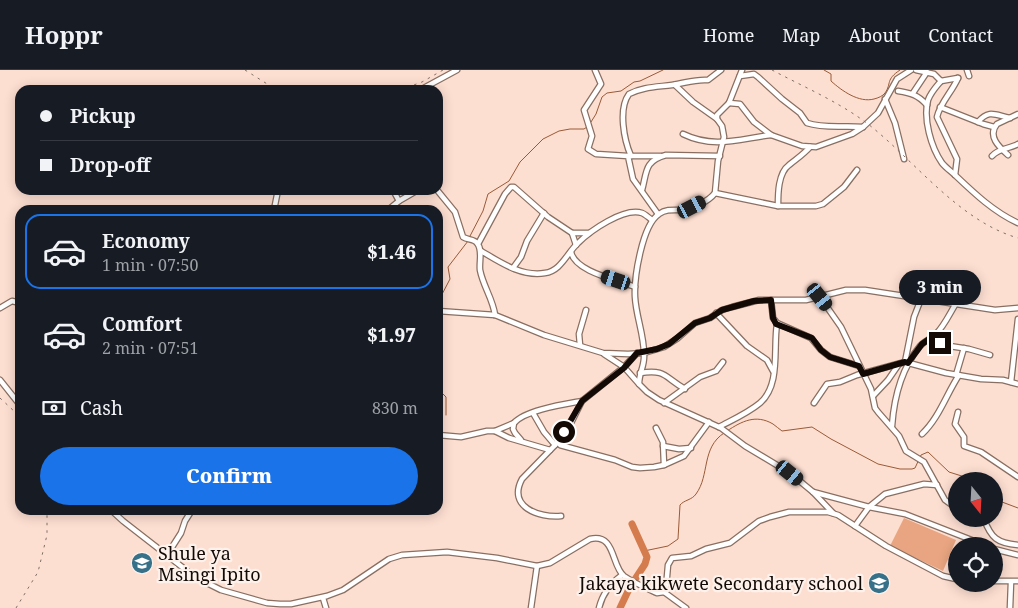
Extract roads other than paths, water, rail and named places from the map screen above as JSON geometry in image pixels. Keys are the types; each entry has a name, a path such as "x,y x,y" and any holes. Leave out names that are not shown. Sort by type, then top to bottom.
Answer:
{"street":[{"path":"429,85 456,70"},
{"path":"595,70 601,84 584,110 592,136 588,149 596,154 623,154 630,156 720,156"},
{"path":"658,214 632,177 630,156 624,133 626,99 634,91 642,89 675,85 698,79 708,80 721,70"},
{"path":"717,119 719,112 729,103 742,70"},
{"path":"729,103 740,104 754,122 771,135 802,146 822,145 856,132 863,127 878,113 900,76 911,70"},
{"path":"916,70 934,74 942,81"},
{"path":"967,70 969,76"},
{"path":"913,93 927,72"},
{"path":"740,76 754,74 800,113 807,123 820,126 863,127"},
{"path":"954,175 957,159 951,144 938,122 938,114 940,107 958,78 942,81 933,91 927,105 931,138 936,153 943,164 954,175 974,194 1005,217 1018,223"},
{"path":"639,384 640,373 644,363 644,353 637,313 635,287 641,251 652,220 658,214 665,211 692,207 710,198 715,193 720,156 724,143 724,132 717,119 693,102 675,85"},
{"path":"898,91 913,93 919,96 927,105"},
{"path":"885,99 895,123 904,159"},
{"path":"940,107 994,127 1018,114"},
{"path":"927,115 938,114"},
{"path":"978,122 988,114 1010,118"},
{"path":"994,127 993,136 1008,155"},
{"path":"683,134 701,140 724,143 771,135"},
{"path":"992,156 996,151 1018,144"},
{"path":"778,206 779,187 786,167 801,157 810,147"},
{"path":"642,190 647,168 661,156"},
{"path":"715,193 778,206 816,206 823,204 844,187 857,170"},
{"path":"478,244 508,188 514,187 556,224 572,233 589,233"},
{"path":"395,195 398,201"},
{"path":"394,205 409,195"},
{"path":"441,195 455,212 463,236 466,239 475,240 478,244 481,251 480,267 482,278 492,299 495,315"},
{"path":"513,268 521,258 527,242 544,213"},
{"path":"481,251 513,268 530,273 550,272 557,268 576,244 589,233 615,218 642,213 652,220"},
{"path":"572,233 576,244"},
{"path":"571,252 574,260 584,268 635,287"},
{"path":"443,311 495,315 544,336 603,353 644,353 669,344 695,323 710,318 716,313 754,301 806,300 846,290 865,290 995,310 1018,308"},
{"path":"820,297 838,322 872,389 878,412 892,426 906,451 924,462 948,502"},
{"path":"892,426 895,396 907,362 914,316 920,299"},
{"path":"0,308 12,300 15,301"},
{"path":"771,300 773,318 778,324 812,338 821,350 830,357 859,366"},
{"path":"907,362 922,344 935,335 955,305"},
{"path":"580,346 580,328 586,310"},
{"path":"716,313 747,346 767,360 773,371"},
{"path":"1011,382 1018,319"},
{"path":"719,427 761,402 771,385 778,324"},
{"path":"935,335 943,345 979,351 990,355"},
{"path":"922,434 933,422 958,375 964,348"},
{"path":"603,353 624,368 647,392 664,402 719,427 745,446 790,473 813,492 833,513 886,546 948,577"},
{"path":"561,516 552,517 530,512 522,505 518,487 522,480 557,444 582,401 624,368 637,353"},
{"path":"664,402 700,377 716,371 723,362"},
{"path":"814,403 827,384 840,382 907,362 958,375 1018,384"},
{"path":"873,396 888,380 898,364"},
{"path":"640,373 661,372 685,389"},
{"path":"0,380 15,399"},
{"path":"443,436 461,438 487,431 495,431 533,413 582,401"},
{"path":"958,412 955,424 964,437 964,446 981,452 1018,477"},
{"path":"533,413 544,432 557,444 615,460 632,467 646,468 664,465 684,456 708,422"},
{"path":"514,423 515,433 521,440"},
{"path":"656,428 662,438 664,465"},
{"path":"495,431 509,438 550,450"},
{"path":"663,446 680,449 690,448"},
{"path":"855,526 869,507 890,492 924,484 937,485"},
{"path":"813,492 869,507 905,514 964,537"},
{"path":"664,592 668,565 672,558 691,556 706,549 730,543 760,521 770,517 789,512 833,513"},
{"path":"116,515 195,576 221,590 267,603 291,604 323,598 343,590 389,559 402,555 447,552 497,558 538,566 550,563 590,539 595,538 606,541 622,575 657,593 664,592 686,608"},
{"path":"167,555 181,533 184,521 188,515"},
{"path":"988,528 997,541 1018,545"},
{"path":"1003,551 1018,555"},
{"path":"531,608 538,566"},
{"path":"599,608 600,601 610,586 622,575"},
{"path":"1003,582 1018,581"},
{"path":"1010,608 1011,582"},
{"path":"323,598 326,608"}],"waterway":[{"path":"591,122 602,97 607,93 621,91 634,82 663,70"},
{"path":"824,70 831,74 831,81 840,89 857,98 868,100 882,96 895,73 900,70"},
{"path":"469,238 483,211 488,194 509,181 520,162 543,139 559,131 584,129 587,127"},
{"path":"443,292 450,279 448,267 468,241"},
{"path":"443,394 446,397 446,415"},
{"path":"727,431 738,424 755,419 767,421 782,431 812,427 878,464 900,469 912,469 915,468 921,455 928,452 949,472"},
{"path":"644,551 668,546 678,539 680,505 696,494 703,479 712,446 724,433"},
{"path":"1003,502 1018,508"},
{"path":"620,608 630,587 645,564 647,557 632,524"}],"railway":[{"path":"245,70 269,85"},
{"path":"414,85 443,70"},
{"path":"772,70 857,116 886,139 957,204 997,230 1018,238"},
{"path":"0,398 15,412"},
{"path":"16,608 38,572 47,535 47,515"}],"place":[{"name":"Shule ya Msingi Ipito","path":"142,563"},
{"name":"Jakaya kikwete Secondary school","path":"879,583"}]}
